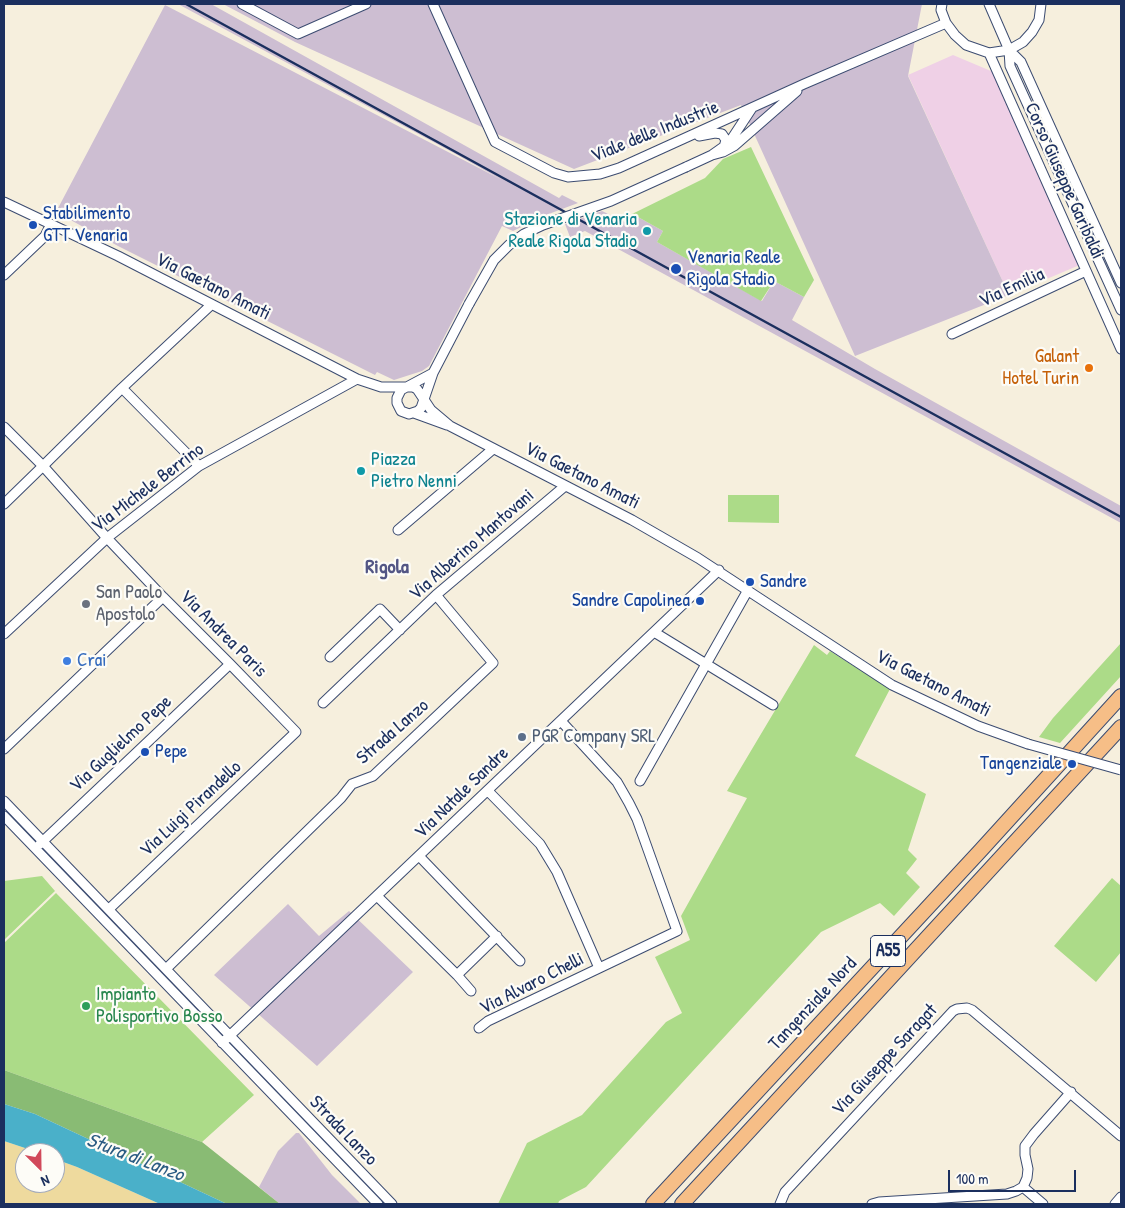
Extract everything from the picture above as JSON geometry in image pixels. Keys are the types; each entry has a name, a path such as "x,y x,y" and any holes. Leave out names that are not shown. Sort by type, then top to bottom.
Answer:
{"highway":[{"name":"Tangenziale Nord","path":"653,1204 1121,696"},
{"name":"Tangenziale Nord","path":"682,1204 1121,727"}],"street":[{"path":"242,4 298,34 366,4"},
{"name":"Viale delle Industrie","path":"434,4 495,142 554,173 568,178 600,174 687,138 804,84 946,23"},
{"name":"Corso Giuseppe Garibaldi","path":"989,4 1009,50 1020,62 1121,282"},
{"path":"941,6 946,23 966,46 980,52 989,53 1009,50 1023,42 1032,32 1038,20 1041,4"},
{"name":"Corso Giuseppe Garibaldi","path":"1009,50 1010,66 1121,310"},
{"name":"Corso Giuseppe Garibaldi","path":"989,53 1121,350"},
{"name":"Viale delle Industrie","path":"712,155 734,146 804,84"},
{"name":"Viale delle Industrie","path":"432,373 494,260 509,245 524,234 543,225 612,201 712,155 724,147 737,133 752,108"},
{"path":"687,138 719,133 726,140 724,147"},
{"name":"Via Gaetano Amati","path":"4,202 112,254 357,379 381,387 406,388"},
{"path":"4,275 45,236 51,224"},
{"name":"Via Emilia","path":"952,334 1086,271"},
{"path":"4,504 211,304"},
{"path":"432,373 421,408 410,414 401,411 397,401 398,394 432,373"},
{"name":"Via Michele Berrino","path":"4,634 107,538 199,466 357,379"},
{"name":"Via Gaetano Amati","path":"381,387 397,401"},
{"path":"406,388 413,387 417,389 424,400"},
{"path":"122,388 199,466"},
{"name":"Via Gaetano Amati","path":"424,400 435,414 450,426"},
{"name":"Via Gaetano Amati","path":"414,413 450,426 632,520 718,570 892,685 971,723 1028,744 1121,770"},
{"name":"Via Andrea Paris","path":"4,427 43,466 163,597 296,732"},
{"path":"398,530 493,449"},
{"name":"Via Alberino Mantovani","path":"323,703 436,595 565,486"},
{"name":"Via Natale Sandre","path":"520,961 419,856 718,570"},
{"path":"640,781 748,590"},
{"name":"Strada Lanzo","path":"166,969 341,798 352,784 373,776 493,663 436,595"},
{"path":"4,748 163,597"},
{"path":"330,658 380,609 400,630"},
{"path":"654,632 773,705"},
{"name":"Via Guglielmo Pepe","path":"35,848 230,664"},
{"name":"Via Alvaro Chelli","path":"479,1028 488,1021 677,931 637,818 629,803 617,782 561,720"},
{"name":"Via Luigi Pirandello","path":"109,909 296,732"},
{"path":"488,790 540,844 557,872 599,968"},
{"name":"Strada Lanzo","path":"4,801 392,1204"},
{"name":"Strada Lanzo","path":"4,816 378,1204"},
{"path":"222,1044 419,856"},
{"path":"377,896 471,991"},
{"path":"457,975 497,936"},
{"name":"Via Giuseppe Saragat","path":"780,1204 785,1192 953,1011 957,1009 967,1008 972,1010 1121,1136"},
{"path":"872,1204 1007,1194 1016,1191 1023,1187 1027,1178 1028,1169 1025,1146 1071,1092"},
{"path":"1023,1187 1043,1204"},
{"path":"1115,1204 1121,1197"}],"shaded area":[{"name":"Stabilimento GTT Venaria","path":"178,4 211,4 559,198 562,195 578,203 546,215 513,231 502,226 429,366 422,371 394,380 377,372 375,375 118,246 56,212 165,5 502,180"},
{"path":"223,4 922,4 908,76 1009,295 855,356 741,105 574,169 295,42"},
{"path":"953,55 998,74 1082,264 1009,295 908,75"},
{"path":"602,211 625,222 638,217 663,231 657,242 762,301 774,281 804,297 792,320 875,369 1121,506 1121,523 585,231 570,237 565,224"},
{"path":"288,904 319,936 349,911 413,972 317,1066 214,975"},
{"path":"296,1133 299,1133 332,1175 361,1204 280,1204 259,1187 278,1151"}],"green space":[{"path":"751,147 814,280 804,297 774,281 761,301 657,242 663,231 638,217 625,222 628,216 705,178 723,159"},
{"path":"728,495 779,495 779,523 728,522"},
{"path":"1121,643 1121,676 1060,743 1039,737 1053,718"},
{"path":"814,645 827,655 830,651 890,689 855,756 926,794 908,850 917,859 906,873 920,887 894,916 880,903 821,932 586,1187 559,1201 558,1204 498,1204 527,1143 582,1115 666,1022 682,1013 655,957 690,940 681,916 747,798 727,791"},
{"path":"42,876 55,891 4,940 4,881"},
{"path":"1112,878 1121,886 1121,952 1096,982 1054,946"},
{"name":"Impianto Polisportivo Bosso","path":"56,893 254,1095 202,1142 4,1070 4,943"},
{"path":"4,1070 202,1142 280,1204 227,1204 35,1114 4,1104"}],"sand":[{"path":"4,1141 15,1145 15,1193 65,1193 65,1163 160,1204 4,1204"}],"water":[{"path":"4,1104 35,1114 227,1204 160,1204 65,1163 65,1143 15,1143 15,1145 4,1141"}],"railway":[{"path":"186,4 1121,517"}],"place":[{"name":"Stabilimento GTT Venaria","path":"33,225"},
{"name":"Stazione di Venaria Reale Rigola Stadio","path":"647,231"},
{"name":"Venaria Reale Rigola Stadio","path":"676,269"},
{"name":"Galant Hotel Turin","path":"1089,368"},
{"name":"Piazza Pietro Nenni","path":"361,471"},
{"name":"Sandre","path":"750,582"},
{"name":"Sandre Capolinea","path":"700,601"},
{"name":"San Paolo Apostolo","path":"86,604"},
{"name":"Crai","path":"67,661"},
{"name":"PGR Company SRL","path":"522,737"},
{"name":"Pepe","path":"145,752"},
{"name":"Tangenziale","path":"1072,764"},
{"name":"Impianto Polisportivo Bosso","path":"86,1006"}],"district":[{"name":"Rigola","path":"387,568"}],"water label":[{"name":"Stura di Lanzo","path":"135,1158"}]}
